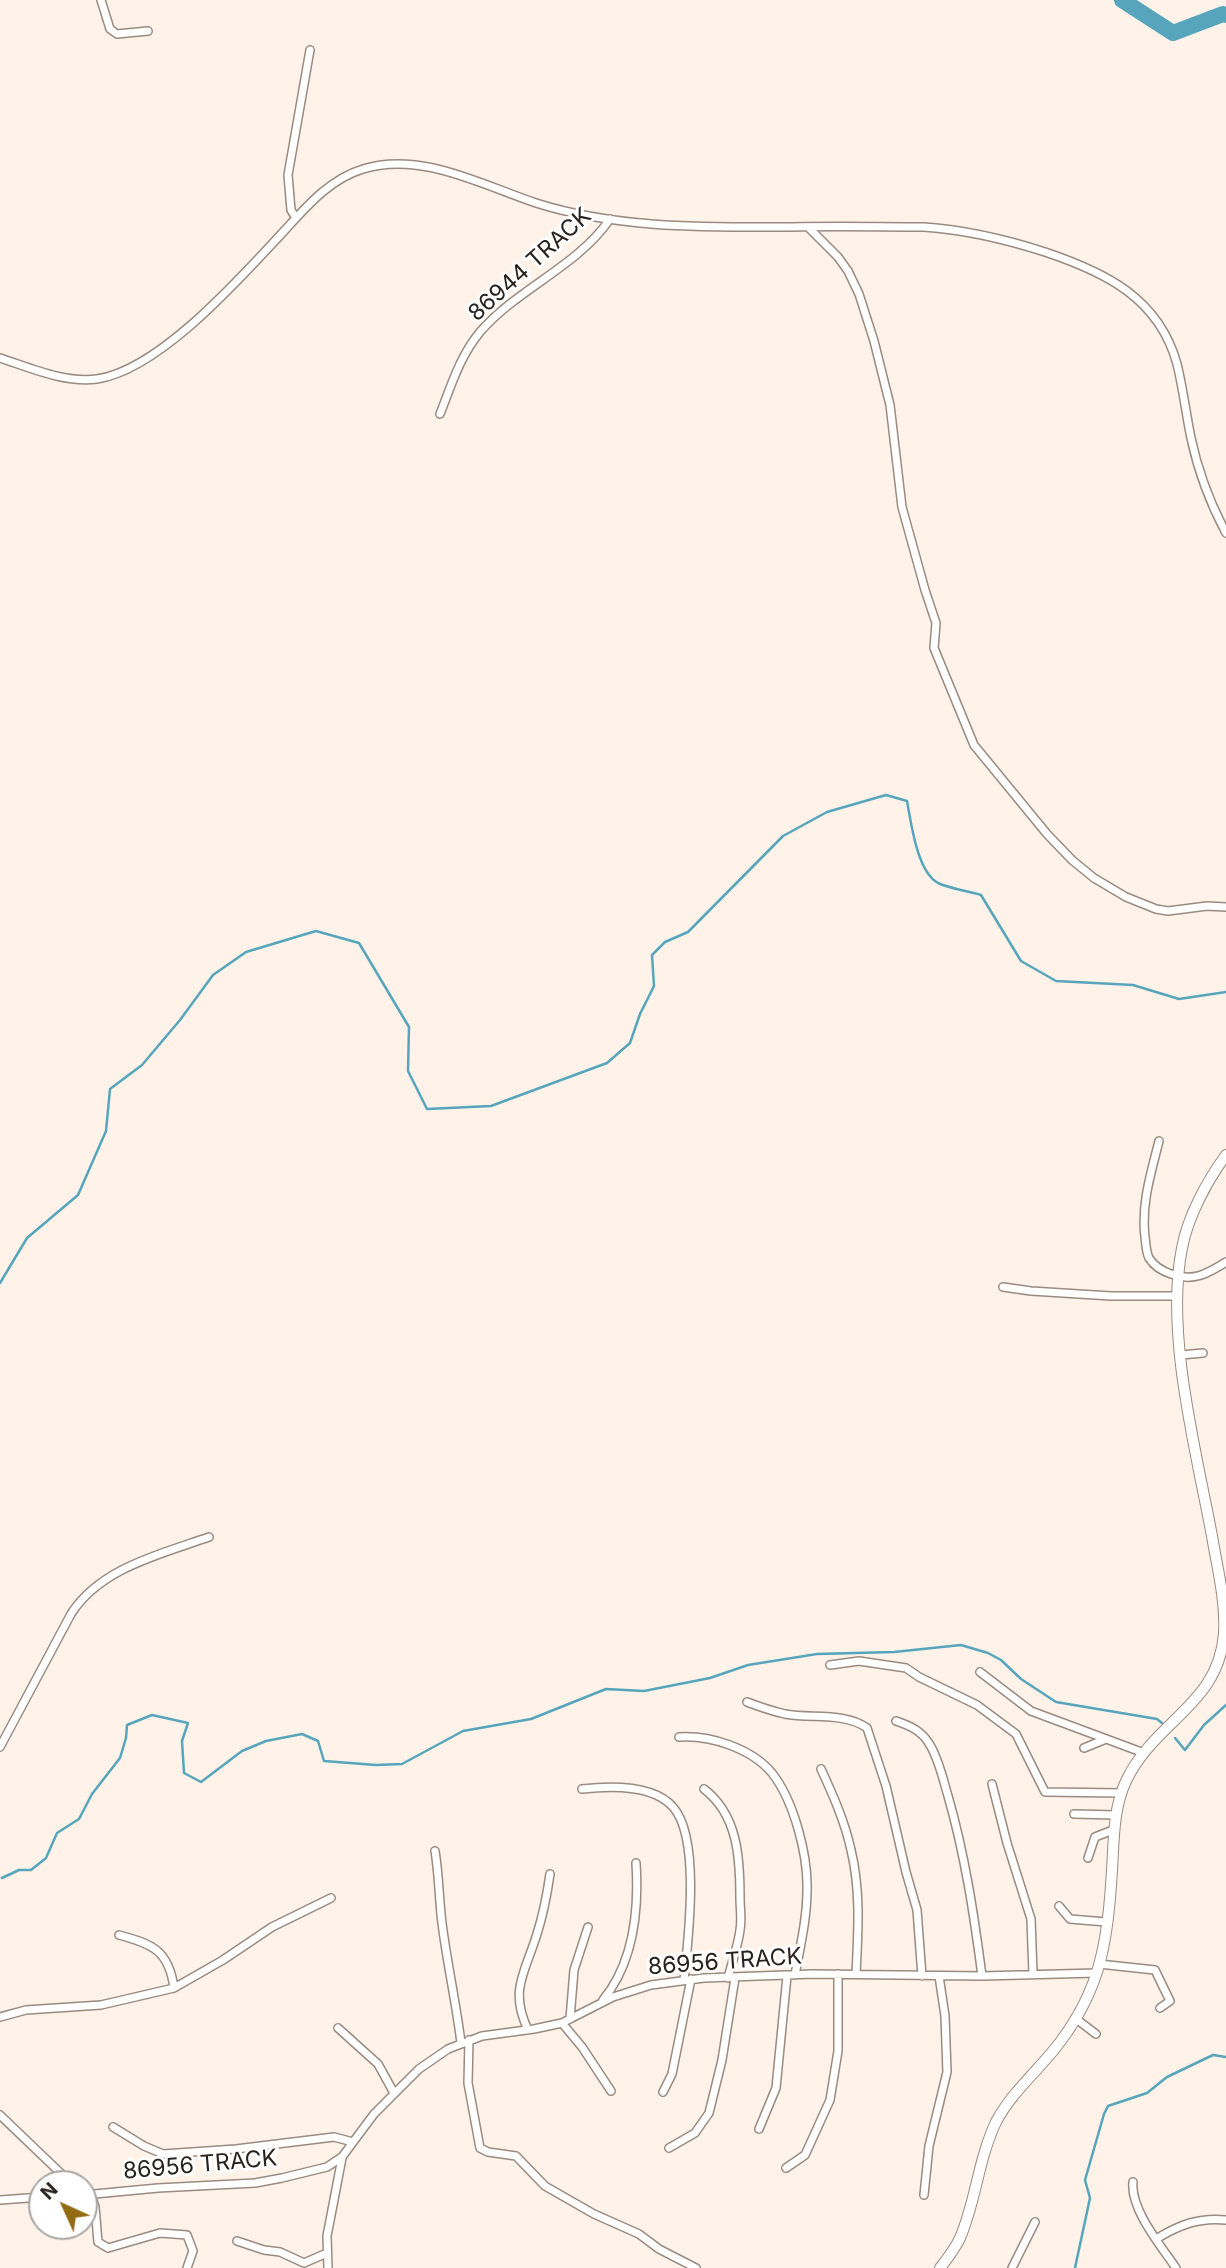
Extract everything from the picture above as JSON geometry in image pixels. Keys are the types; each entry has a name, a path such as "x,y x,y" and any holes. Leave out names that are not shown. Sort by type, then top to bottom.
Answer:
{"street":[{"path":"100,0 110,29 117,34 148,31"},
{"path":"296,218 291,210 288,176 310,50"},
{"path":"0,358 62,377 82,379 119,374 136,366 192,323 239,279 320,194 340,179 380,164 423,166 449,172 537,203 610,219 664,225 924,227 963,230 992,236 1096,271 1122,287 1152,315 1171,347 1202,478 1210,502 1226,533"},
{"name":"86944 TRACK","path":"440,414 462,358 481,331 511,304 583,250 610,219"},
{"path":"807,226 838,257 859,294 890,405 902,507 936,623 934,648 974,744 1047,834 1094,878 1126,897 1156,909 1168,911 1207,906 1226,907"},
{"path":"1159,1141 1144,1206 1147,1253 1150,1260 1160,1269 1193,1278 1226,1262"},
{"path":"940,2268 960,2238 979,2169 998,2118 1009,2101 1055,2048 1075,2018 1098,1968 1112,1874 1116,1815 1127,1779 1144,1753 1209,1684 1221,1654 1224,1631 1219,1577 1181,1355 1178,1296 1182,1246 1207,1185 1226,1155"},
{"path":"1003,1287 1031,1291 1178,1296"},
{"path":"1181,1355 1203,1353"},
{"path":"0,1747 71,1614 84,1597 120,1571 209,1537"},
{"path":"830,1665 859,1661 906,1668 919,1677 977,1704 1016,1734 1045,1792 1122,1793"},
{"path":"980,1672 1031,1711 1144,1753"},
{"path":"747,1702 786,1714 847,1719 867,1728 886,1786 917,1910 922,1976"},
{"path":"896,1721 921,1733 930,1745 939,1766 954,1814 965,1865 982,1976"},
{"path":"679,1737 709,1738 749,1755 771,1772 780,1785 803,1845 807,1889 805,1922 791,1976 776,2088 758,2129"},
{"path":"1084,1748 1106,1739"},
{"path":"821,1769 839,1809 852,1851 858,1919 856,1974"},
{"path":"992,1784 1031,1919 1033,1974"},
{"path":"582,1789 610,1786 662,1797 673,1807 684,1832 690,1869 691,1909 687,1980 672,2074 663,2092"},
{"path":"669,2148 695,2133 709,2113 722,2060 740,1930 736,1838 720,1802 704,1788"},
{"path":"1074,1814 1116,1815"},
{"path":"1088,1858 1095,1837 1114,1830"},
{"path":"435,1852 440,1882 441,1919 465,2041 468,2083 480,2148 488,2152 516,2156 545,2186 594,2214 639,2234 659,2249 696,2268"},
{"path":"601,2003 617,1980 635,1920 636,1863"},
{"path":"528,2030 521,2015 518,1993 537,1935 550,1874"},
{"path":"0,2017 15,2011 110,2003 174,1988 272,1927 331,1898"},
{"path":"1059,1906 1070,1919 1106,1923"},
{"path":"570,2020 574,1970 588,1927"},
{"path":"119,1935 139,1941 160,1954 171,1970 174,1988"},
{"name":"86956 TRACK","path":"98,2194 255,2183 327,2167 342,2157 374,2114 427,2063 465,2041 482,2036 562,2024 633,1989 687,1980 838,1974 982,1976 1098,1968 1155,1970 1170,2001 1160,2008"},
{"path":"786,2168 805,2155 830,2101 838,2051 838,1974"},
{"path":"924,2194 929,2146 947,2073 945,2016 939,1976"},
{"path":"1075,2018 1096,2034"},
{"path":"562,2024 582,2047 611,2091"},
{"path":"338,2028 378,2064 394,2093"},
{"path":"0,2115 57,2170"},
{"path":"113,2127 163,2154 236,2149 334,2137 352,2142"},
{"path":"328,2268 327,2236 342,2157"},
{"path":"1133,2182 1132,2190 1136,2203 1176,2268"},
{"path":"0,2200 28,2198"},
{"path":"1156,2239 1172,2229 1200,2219 1226,2220"},
{"path":"1012,2268 1035,2222"},
{"path":"98,2240 108,2248 160,2232 187,2235 193,2251 187,2268"},
{"path":"237,2241 280,2252 304,2263 327,2253"}],"waterway":[{"path":"1122,0 1173,33 1226,15"},
{"path":"0,1283 27,1238 78,1195 106,1131 110,1089 142,1065 213,975 246,952 316,931 359,943 409,1027 408,1071 427,1109 491,1106 607,1063 630,1043 654,986 652,955 665,942 688,932 783,836 827,812 886,795 907,801 916,846 931,877 943,885 981,895 1021,961 1056,981 1133,985 1179,999 1226,992"},
{"path":"2,1878 19,1870 31,1870 46,1858 57,1833 79,1819 92,1794 120,1758 127,1725 152,1715 188,1723 182,1741 184,1773 201,1782 242,1751 266,1741 302,1734 318,1741 324,1761 402,1764 463,1731 531,1719 606,1689 644,1691 710,1678 748,1665 817,1654 894,1652 961,1645 1001,1660 1021,1679 1056,1702 1157,1719 1162,1723"},
{"path":"1175,1738 1185,1750 1204,1725 1226,1705"},
{"path":"1075,2268 1090,2198 1085,2180 1108,2106 1147,2093 1167,2077 1213,2055 1226,2057"}]}
